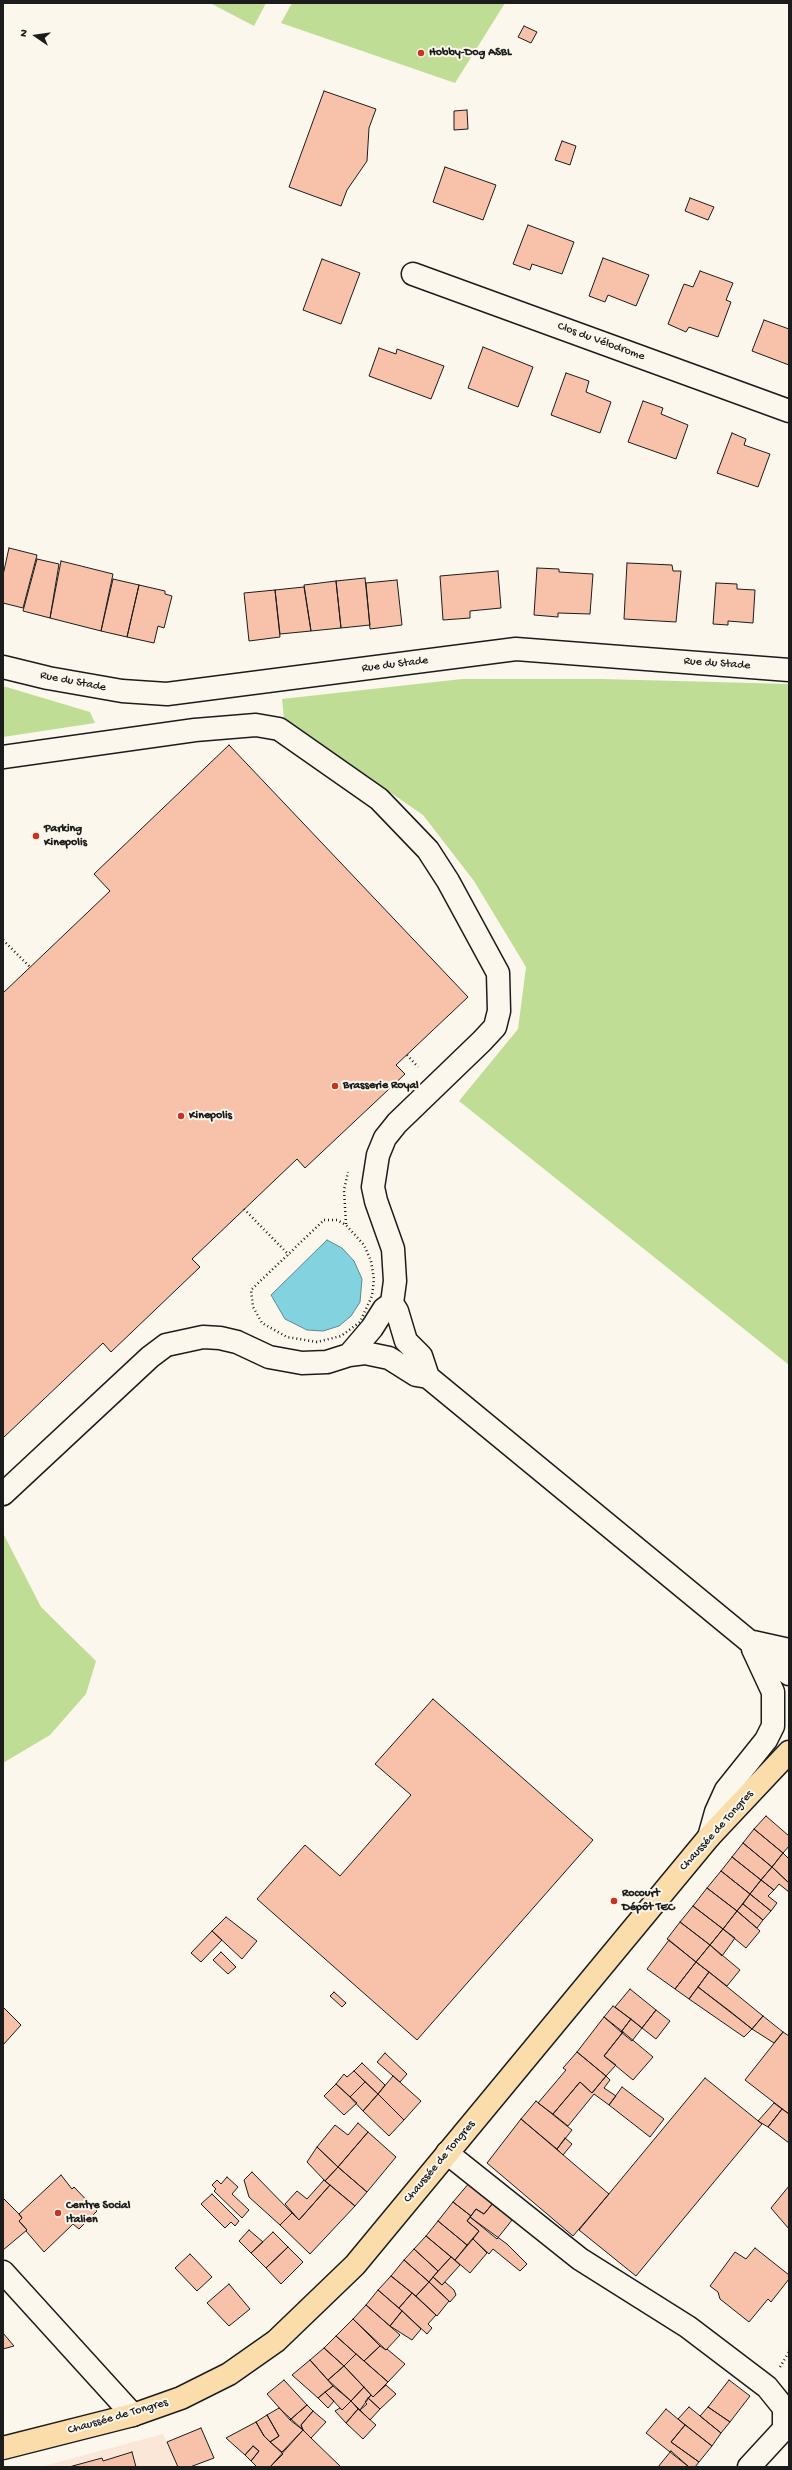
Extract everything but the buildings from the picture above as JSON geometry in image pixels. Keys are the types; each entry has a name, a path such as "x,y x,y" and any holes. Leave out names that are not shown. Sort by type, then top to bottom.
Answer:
{"main road":[{"name":"Chaussée de Tongres","path":"3,2448 133,2415 181,2398 229,2374 276,2341 355,2265 709,1837 789,1752"}],"street":[{"name":"Clos du Vélodrome","path":"413,274 789,411"},
{"name":"Rue du Stade","path":"3,667 48,678 122,691 167,694 516,649 789,670"},
{"path":"3,757 195,730 256,725 279,729 379,799 428,850 448,881 498,973 499,1011 495,1027 396,1123 385,1138 378,1155 373,1187 376,1201 393,1249 395,1281 392,1303 397,1311 406,1341 421,1356 428,1377"},
{"path":"349,1355 372,1328 384,1309 392,1303"},
{"path":"3,1494 150,1357 166,1345 196,1338 220,1338 237,1342 269,1357 302,1364 327,1362 349,1355 365,1353 383,1356 398,1363 416,1375 428,1377 789,1674"},
{"path":"747,1639 764,1646 789,1650"},
{"path":"709,1837 716,1812 726,1790 766,1740 773,1726 775,1708 773,1692 759,1658 747,1639"},
{"path":"447,2153 580,2259 688,2327 767,2387 784,2408 784,2428 749,2467"},
{"path":"3,2272 133,2415"}],"path":[{"path":"3,940 30,968"},
{"path":"407,1055 422,1071"},
{"path":"244,1209 288,1255"},
{"path":"324,1220 337,1220 356,1234 371,1261 374,1279 372,1296 360,1322 341,1336 317,1342 287,1338 262,1323 253,1307 252,1290 288,1255 324,1220"}],"shaded area":[{"path":"163,2434 178,2467 40,2467"}],"green space":[{"path":"210,3 266,3 254,26"},
{"name":"Hobby-Dog ASBL","path":"292,3 505,3 455,83 281,23"},
{"path":"462,679 602,679 789,684 789,1365 459,1101 518,1029 526,967 474,881 423,815 284,719 282,699"},
{"path":"3,686 90,712 95,723 3,737"},
{"path":"3,1533 41,1607 96,1661 86,1694 50,1735 3,1763"}],"water":[{"path":"327,1240 342,1248 354,1261 362,1279 360,1302 351,1316 339,1326 323,1331 307,1330 285,1319 271,1295"}],"place":[{"name":"Hobby-Dog ASBL","path":"421,53"},
{"name":"Parking Kinepolis","path":"36,836"},
{"name":"Brasserie Royal","path":"335,1086"},
{"name":"Kinepolis","path":"181,1116"},
{"name":"Rocourt Dépôt TEC","path":"614,1901"},
{"name":"Centre Social Italien","path":"58,2213"}]}
